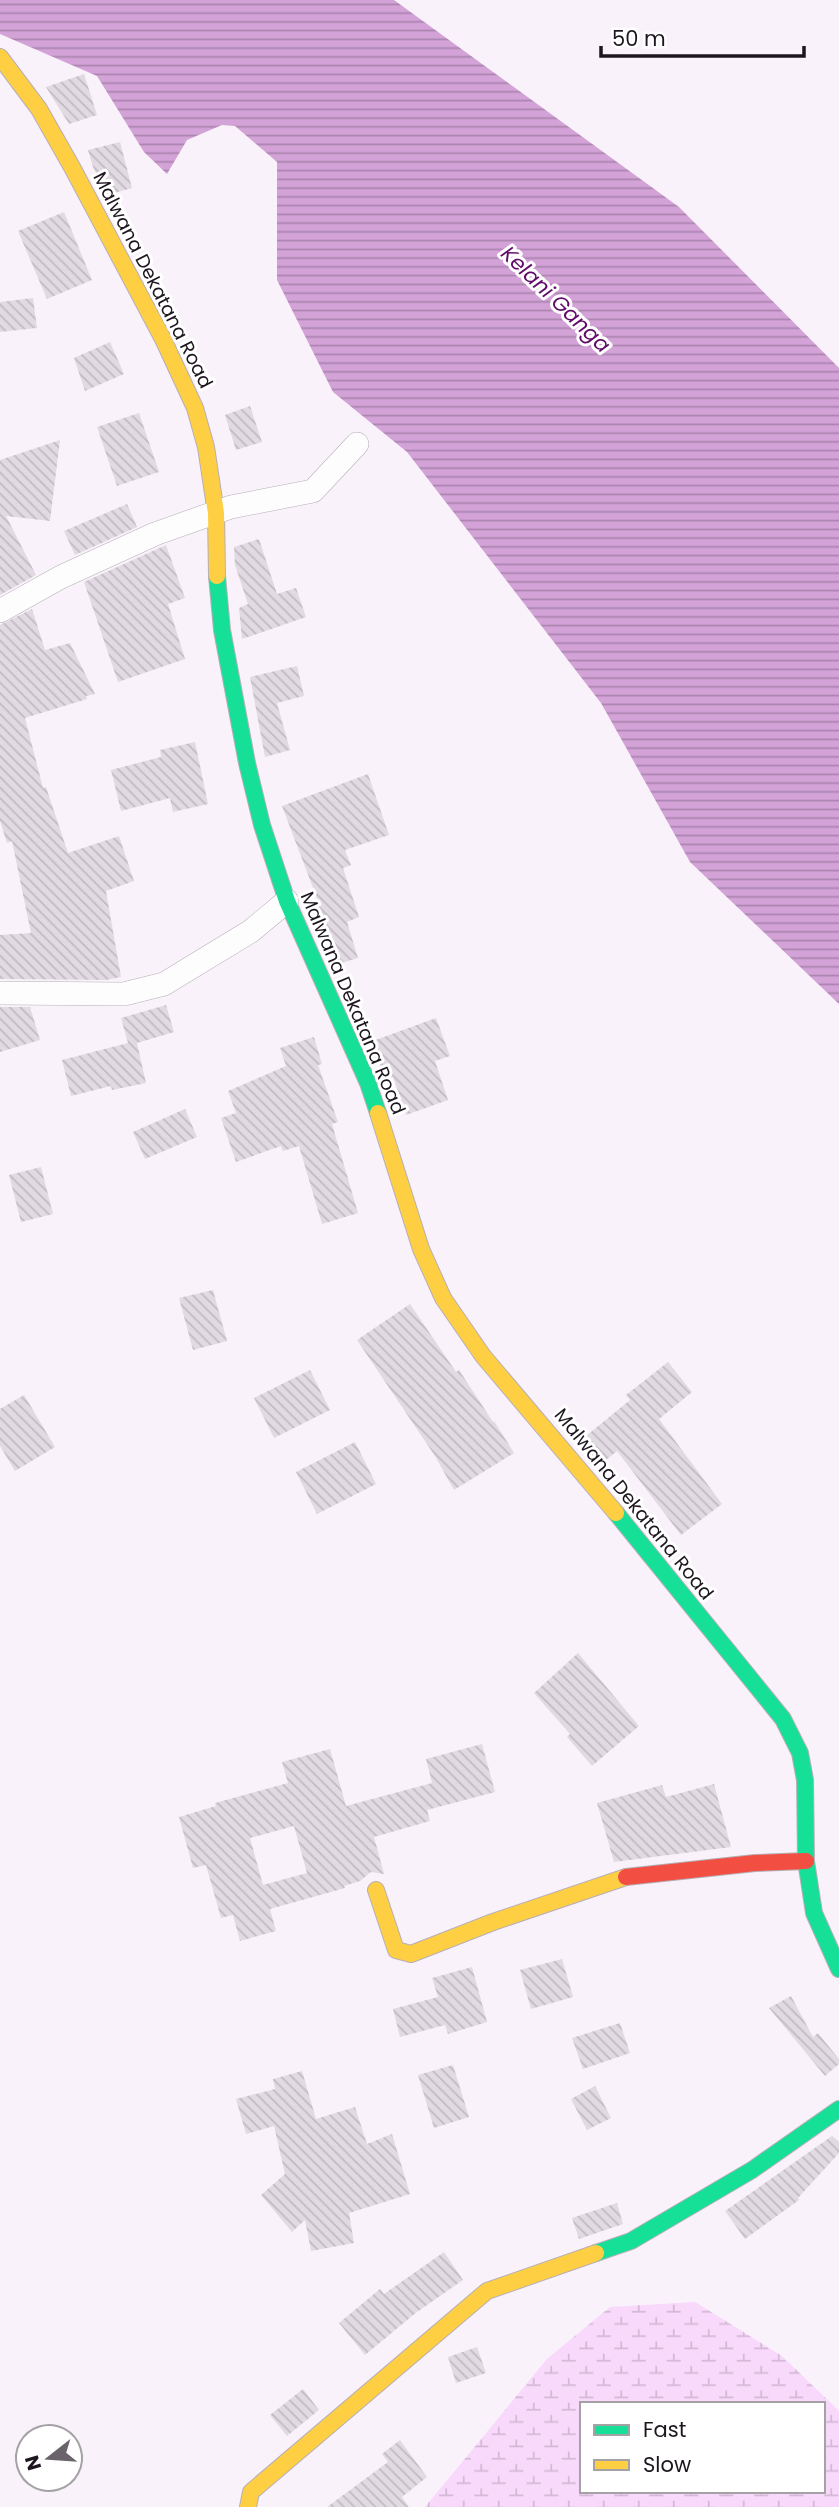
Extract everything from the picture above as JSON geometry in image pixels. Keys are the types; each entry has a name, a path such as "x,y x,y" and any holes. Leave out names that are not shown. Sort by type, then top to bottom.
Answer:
{"main road":[{"name":"Malwana Dekatana Road","path":"0,57 39,109 163,339 195,408 206,446 216,513 216,560 222,630 261,825 287,901 368,1083 421,1249 443,1297 483,1356 560,1445 783,1719 800,1753 805,1780 806,1861 814,1913 839,1969"},
{"path":"376,1890 396,1950 411,1954 493,1922 626,1877 755,1863 806,1861"},
{"path":"248,2507 251,2492 487,2291 631,2241 752,2170 839,2109"}],"street":[{"path":"0,611 61,578 155,534 231,507 313,491 357,444"},
{"path":"0,993 124,994 164,984 251,931 287,901"}],"green space":[{"path":"695,2302 782,2356 839,2411 839,2507 425,2507 547,2359 610,2307"}],"water":[{"name":"Kelani Ganga","path":"0,0 394,0 679,207 839,368 839,1004 690,862 601,703 407,452 333,392 277,280 277,162 235,126 222,125 187,140 167,174 144,152 97,76 0,34"}],"building":[{"path":"84,74 97,115 69,124 46,87"},
{"path":"120,142 132,188 107,195 88,150"},
{"path":"64,212 92,280 47,299 18,231"},
{"path":"33,298 37,328 0,332 0,302"},
{"path":"110,342 124,374 85,391 74,358"},
{"path":"250,406 262,442 236,450 225,415"},
{"path":"139,413 159,472 117,486 97,427"},
{"path":"60,440 50,521 6,516 36,575 0,595 0,460"},
{"path":"127,504 137,527 75,555 64,531"},
{"path":"259,539 277,594 296,588 306,617 242,639 239,608 248,604 235,565 234,547"},
{"path":"166,545 185,598 168,604 185,659 118,682 84,582"},
{"path":"32,609 45,650 70,643 95,694 86,696 87,699 25,718 43,788 46,787 68,853 119,836 134,881 106,891 121,977 106,980 0,979 0,935 31,933 12,841 7,843 0,821 0,625"},
{"path":"297,666 304,696 277,703 290,750 265,757 250,677"},
{"path":"195,742 208,804 173,812 170,798 121,811 111,770 161,757 160,750"},
{"path":"368,774 389,835 345,850 351,865 343,868 359,917 347,922 358,958 335,965 314,903 318,901 282,806"},
{"path":"166,1005 174,1032 137,1043 146,1083 112,1090 111,1086 71,1096 62,1060 128,1043 121,1018"},
{"path":"0,1007 30,1007 40,1040 0,1052"},
{"path":"436,1018 450,1056 435,1061 448,1100 406,1115 393,1077 386,1079 370,1042"},
{"path":"314,1037 322,1064 318,1065 338,1122 332,1124 358,1213 322,1224 299,1146 283,1151 281,1146 236,1162 221,1118 236,1113 228,1091 286,1066 280,1048"},
{"path":"185,1109 197,1137 145,1159 133,1132"},
{"path":"41,1167 53,1214 21,1222 9,1175"},
{"path":"213,1290 227,1341 193,1350 179,1298"},
{"path":"410,1304 456,1372 459,1370 514,1453 454,1490 435,1456 357,1340"},
{"path":"668,1362 692,1392 659,1419 722,1504 681,1535 617,1451 600,1465 580,1441 630,1400 626,1395"},
{"path":"310,1370 330,1410 274,1438 254,1398"},
{"path":"24,1395 55,1447 15,1471 0,1446 0,1409"},
{"path":"355,1442 376,1484 317,1514 296,1472"},
{"path":"578,1653 639,1726 592,1766 567,1737 570,1734 534,1693"},
{"path":"482,1744 495,1792 427,1810 430,1821 374,1837 384,1874 371,1872 360,1881 344,1886 345,1888 270,1909 276,1931 240,1941 233,1915 221,1918 206,1865 193,1868 179,1817 216,1806 215,1803 288,1783 282,1762 330,1749 346,1806 432,1783 426,1759","holes":["294,1826 307,1873 263,1885 250,1838"]},
{"path":"714,1784 731,1847 614,1862 597,1803 662,1785 666,1797"},
{"path":"562,1959 573,1997 531,2009 520,1970"},
{"path":"472,1967 487,2022 448,2034 445,2025 400,2037 393,2009 438,1997 432,1978"},
{"path":"791,1996 813,2037 818,2033 839,2059 839,2064 825,2076 769,2008"},
{"path":"620,2023 630,2053 583,2069 572,2038"},
{"path":"453,2065 469,2117 434,2128 418,2075"},
{"path":"302,2071 316,2119 355,2107 367,2144 392,2134 410,2194 349,2213 354,2243 311,2251 305,2220 292,2232 261,2195 285,2174 274,2126 246,2134 236,2099 275,2089 273,2079"},
{"path":"595,2086 611,2118 587,2130 571,2099"},
{"path":"832,2136 839,2142 839,2153 799,2200 745,2239 725,2211"},
{"path":"617,2203 623,2224 579,2239 572,2218"},
{"path":"444,2252 463,2280 417,2312 365,2355 339,2323 380,2289 384,2294"},
{"path":"477,2347 486,2373 456,2383 448,2357"},
{"path":"303,2389 319,2410 287,2436 270,2415"},
{"path":"400,2440 427,2477 402,2497 409,2507 327,2507 388,2462 382,2454"}],"traffic: fast":[{"path":"217,576 222,630 247,763 262,825 287,901 368,1083 378,1113"},
{"path":"616,1513 783,1719 800,1753 805,1780 806,1861 814,1913 839,1969"},
{"path":"596,2253 631,2241 752,2170 839,2109"}],"traffic: slow":[{"path":"0,57 39,109 73,169 163,339 195,408 206,447 216,513 217,576"},
{"path":"378,1113 421,1249 443,1298 483,1356 616,1513"},
{"path":"376,1890 396,1950 411,1954 493,1922 626,1877"},
{"path":"248,2507 251,2492 487,2291 596,2253"}],"traffic: jam":[{"path":"626,1877 755,1863 806,1861"}]}
